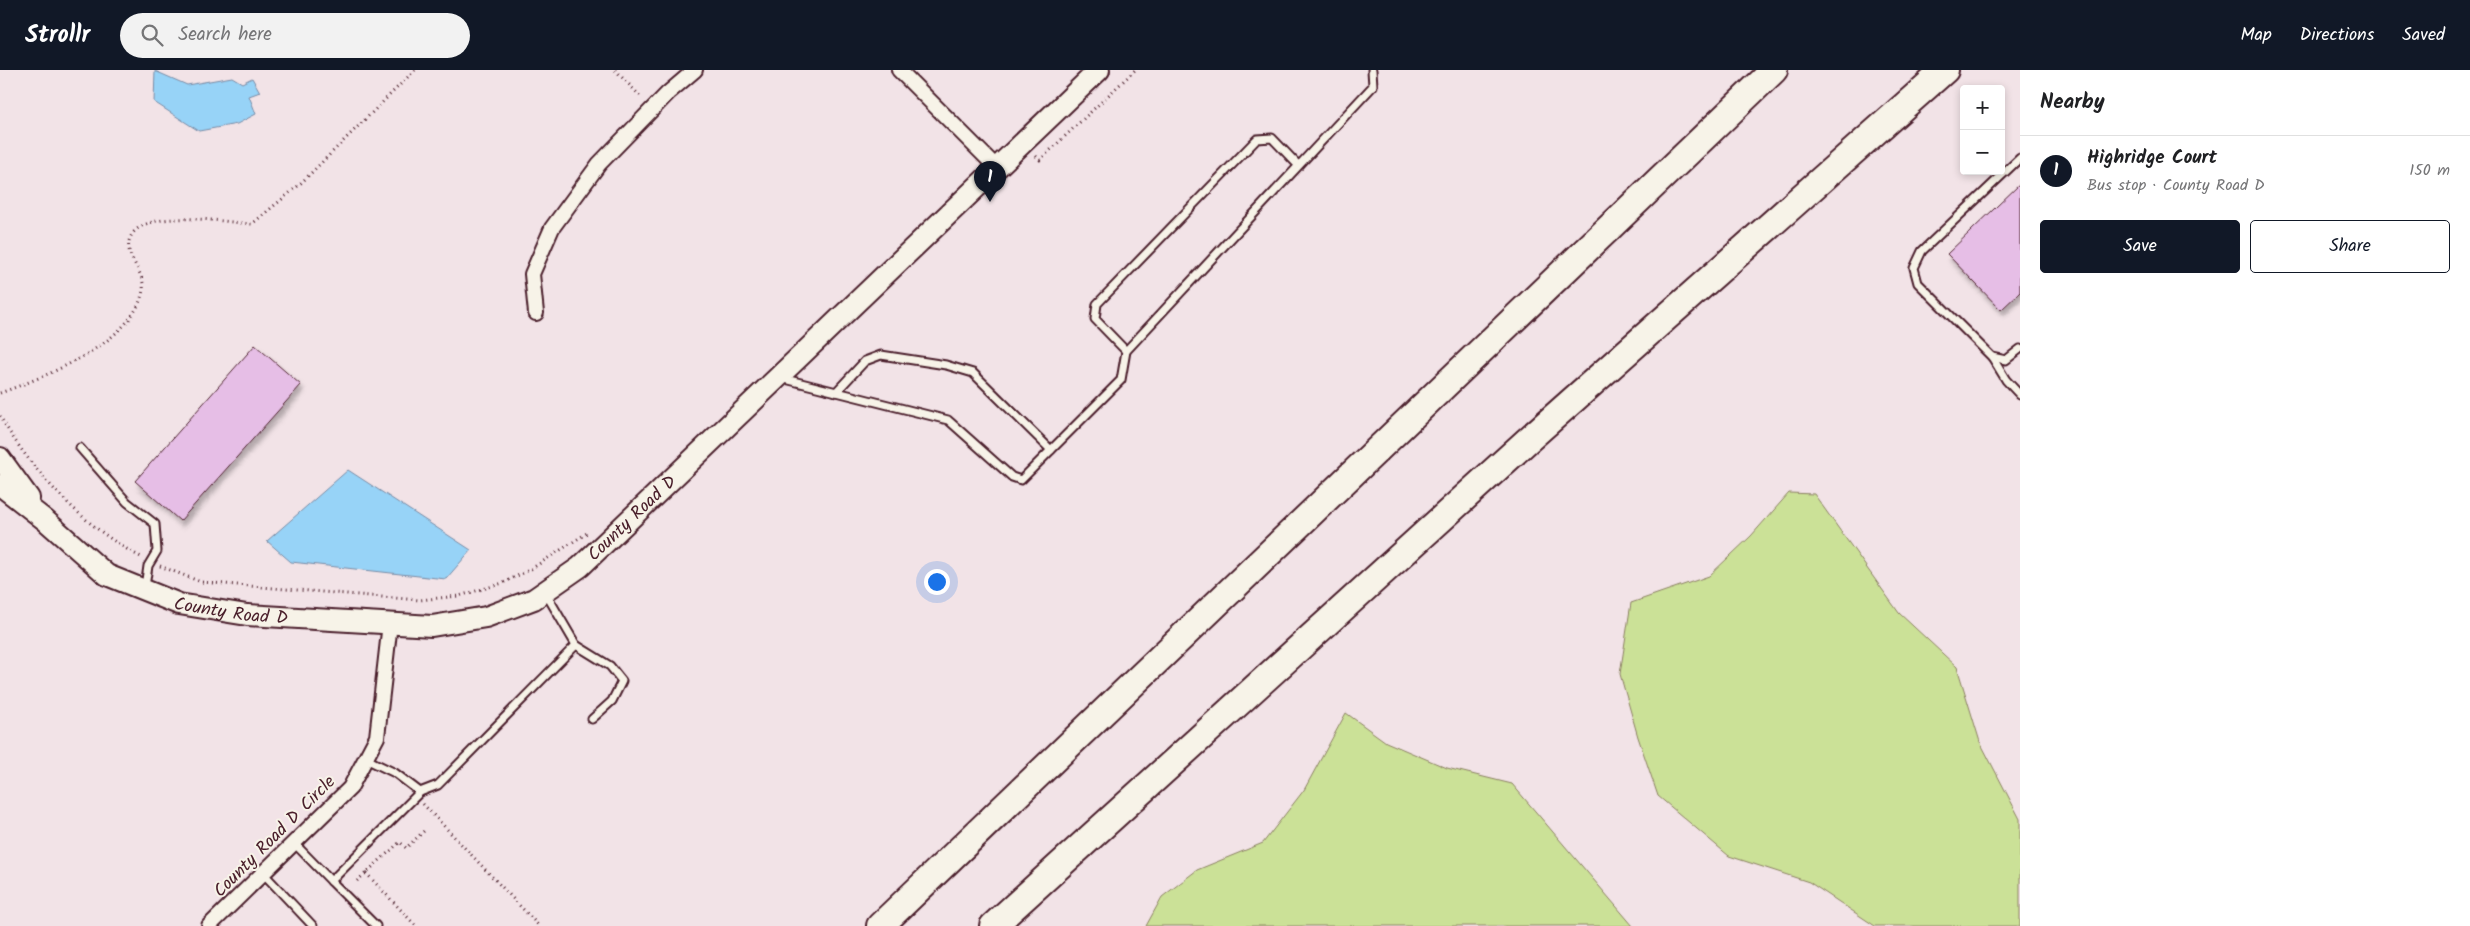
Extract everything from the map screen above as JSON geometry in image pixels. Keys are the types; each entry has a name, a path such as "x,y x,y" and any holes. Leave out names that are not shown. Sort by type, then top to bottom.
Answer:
{"highway":[{"path":"880,926 1774,70"},
{"path":"993,926 1528,440 1945,70"},
{"path":"1019,926 1314,633"},
{"path":"861,926 920,887"}],"street":[{"path":"536,313 532,274 552,228 599,164 652,109 695,70"},
{"path":"899,70 997,168"},
{"name":"County Road D","path":"45,520 107,575 179,604 247,615 432,626 486,617 534,599 580,568 1099,70"},
{"path":"0,458 45,520"},
{"path":"0,485 45,520"},
{"name":"County Road D Circle","path":"209,926 350,788 377,737 390,623"}],"lane":[{"path":"779,377 948,420 1012,477 1021,480 1121,380 1126,351 1373,86 1372,70"},
{"path":"1126,351 1095,319 1097,304 1257,139 1272,138 1298,166"},
{"path":"2020,158 1922,250 1914,268 1918,283 1992,356 2006,380 2020,395"},
{"path":"1992,356 2006,360 2020,349"},
{"path":"836,392 865,362 881,355 974,373 1051,450"},
{"path":"80,448 127,502 155,524 156,551 151,562 144,590"},
{"path":"545,591 576,645 610,666 622,680 612,701 592,719"},
{"path":"331,881 418,794 438,785 576,645"},
{"path":"366,759 395,773 418,794"},
{"path":"294,843 376,926"},
{"path":"263,873 313,926"}],"path":[{"path":"0,393 68,364 101,346 120,329 136,309 143,289 142,276 129,246 132,235 139,229 146,224 166,219 252,224 298,186 415,70"},
{"path":"615,70 652,109"},
{"path":"0,416 29,462 89,522 125,549 151,562 201,582 419,600 459,596 503,583 532,569 590,531"},
{"path":"418,794 539,926"},
{"path":"358,881 400,842 406,848 424,831"},
{"path":"366,873 416,926"}],"green space":[{"path":"1789,493 1814,494 1899,613 1957,667 1980,742 2020,819 2020,926 1875,926 1809,882 1729,856 1658,796 1638,737 1620,674 1631,603 1709,576 1751,536"},
{"path":"1346,713 1386,742 1447,768 1512,784 1633,926 1146,926 1162,897 1197,870 1263,843 1304,790"}],"water":[{"path":"155,71 187,85 232,77 242,83 252,78 260,92 249,96 256,114 237,124 199,131 154,102"},
{"path":"348,470 471,550 446,579 291,562 267,541"}],"building":[{"path":"2020,184 2020,292 2001,310 1947,254"},
{"path":"255,345 301,385 180,521 135,481"}],"place":[{"name":"Highridge Court","path":"990,202"}]}
